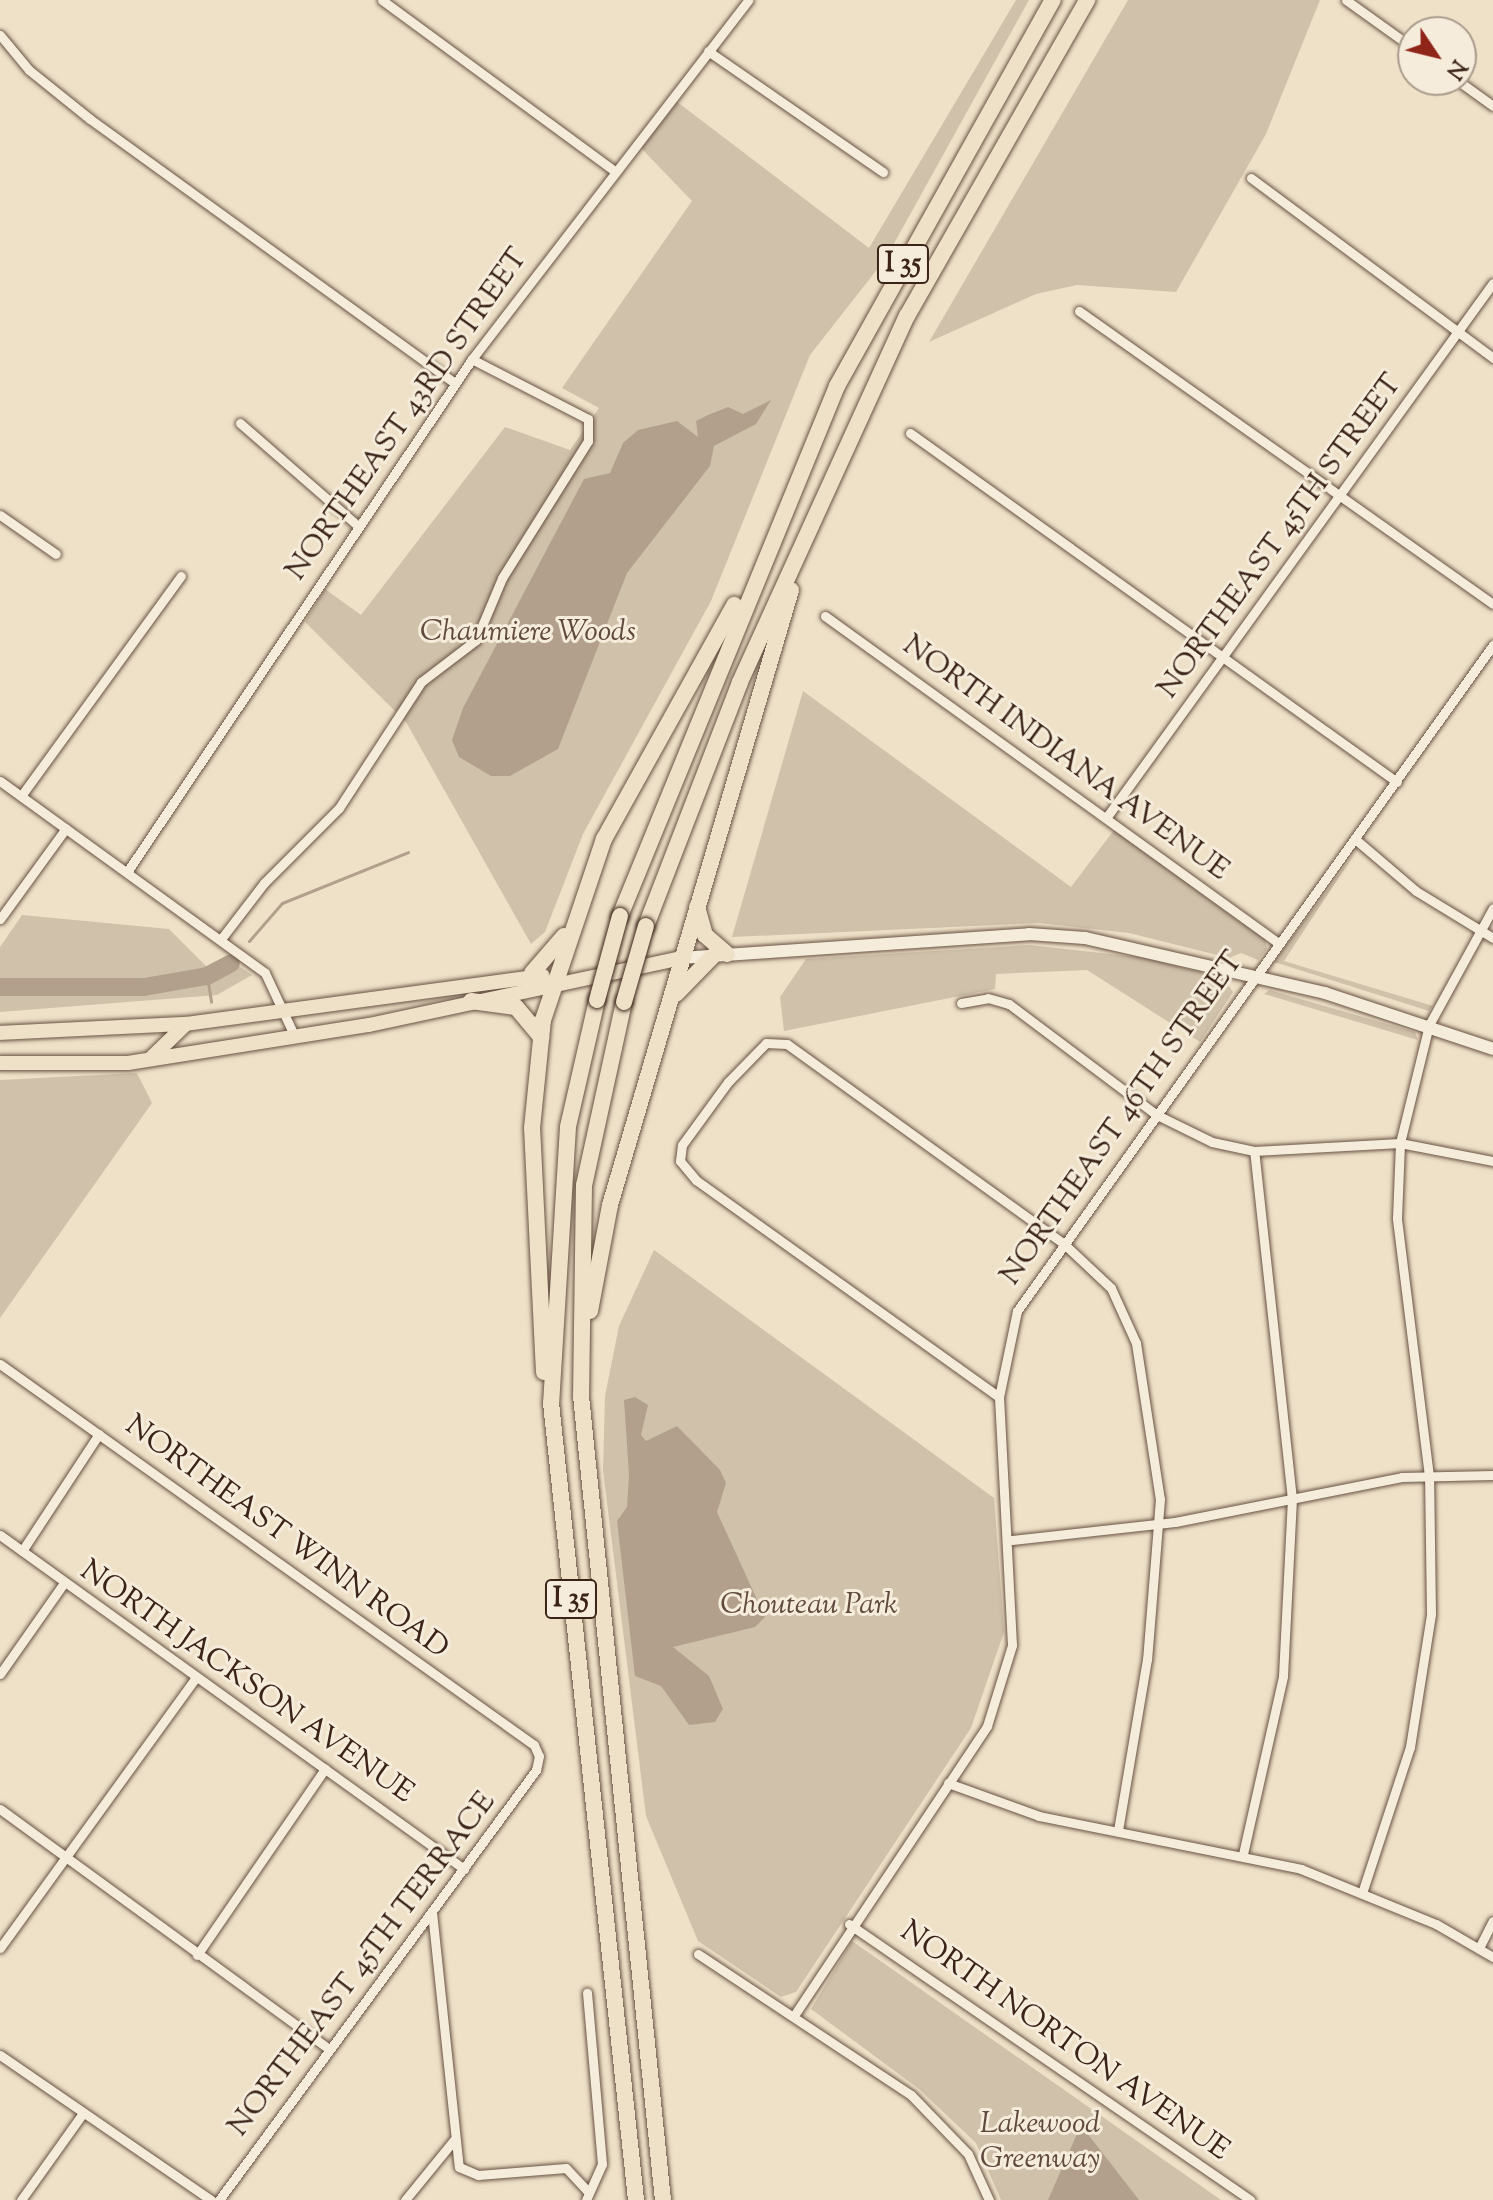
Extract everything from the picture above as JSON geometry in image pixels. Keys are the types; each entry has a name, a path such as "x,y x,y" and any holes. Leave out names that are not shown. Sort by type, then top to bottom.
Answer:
{"highway":[{"name":"I 35","path":"636,2200 551,1403 568,1127 620,916 837,386 1053,0"},
{"name":"I 35","path":"663,2200 581,1396 584,1185 624,1002 646,926 814,512 907,316 1087,0"},
{"path":"581,1396 603,1233 814,512"},
{"path":"551,1403 538,1319 533,1208 541,1038 555,980 571,924 624,797 773,537"},
{"path":"672,1003 720,955 705,935 697,904"},
{"path":"532,973 571,924"},
{"path":"471,1001 516,1007 541,1038"}],"main road":[{"path":"0,1063 151,1058 295,1037 471,1001 555,980 681,958 1059,935 1252,975 1429,1025 1493,1049"},
{"path":"0,1033 186,1024 532,973 555,980"},
{"path":"151,1058 186,1024"}],"street":[{"path":"382,0 615,171"},
{"name":"NORTHEAST 43RD STREET","path":"127,872 472,359 748,0"},
{"path":"1346,0 1397,37"},
{"path":"0,35 29,70 161,174 455,383"},
{"path":"708,51 883,172"},
{"path":"1251,178 1493,358"},
{"name":"NORTHEAST 45TH STREET","path":"1106,818 1493,283"},
{"path":"1079,311 1493,604"},
{"path":"221,939 264,883 339,808 421,682 476,640 502,578 589,434 588,419 472,359"},
{"path":"240,423 358,526"},
{"path":"910,433 1397,782"},
{"path":"0,515 56,554"},
{"path":"21,796 181,576"},
{"name":"NORTH INDIANA AVENUE","path":"825,616 1277,942"},
{"name":"NORTHEAST 46TH STREET","path":"795,2014 849,1924 987,1726 1012,1645 1012,1540 999,1397 1017,1311 1062,1242 1157,1115 1252,975 1397,782 1493,645"},
{"path":"0,781 265,973 289,1011 295,1037"},
{"path":"0,919 66,828"},
{"path":"1355,839 1479,931 1493,938"},
{"path":"1362,1893 1399,1791 1419,1703 1432,1584 1429,1476 1397,1218 1400,1143 1429,1025 1493,908"},
{"path":"961,1003 988,998 1009,1004 1157,1115 1202,1139 1254,1151 1400,1143 1493,1161"},
{"path":"999,1397 696,1180 680,1161 682,1145 728,1082 766,1043 783,1041 1062,1242 1111,1288 1136,1343 1157,1462 1158,1525 1147,1659 1118,1831"},
{"path":"1243,1854 1283,1676 1292,1499 1254,1151"},
{"name":"NORTHEAST WINN ROAD","path":"0,1364 534,1745 539,1756"},
{"path":"22,1551 99,1434"},
{"path":"1012,1540 1158,1525 1429,1476 1493,1475"},
{"name":"NORTH JACKSON AVENUE","path":"0,1535 464,1869"},
{"path":"0,1674 64,1583"},
{"path":"0,1948 196,1677"},
{"name":"NORTHEAST 45TH TERRACE","path":"219,2200 536,1770 539,1756"},
{"path":"197,1955 325,1769"},
{"path":"948,1783 1019,1811 1243,1854 1362,1893 1493,1957"},
{"path":"0,1809 64,1859 329,2049"},
{"path":"432,1912 454,2140 459,2167 470,2174 566,2168 587,2196 602,2164 587,1993"},
{"path":"1479,1948 1493,1921"},
{"name":"NORTH NORTON AVENUE","path":"849,1924 1250,2200"},
{"path":"698,1954 795,2014 911,2095 968,2154 989,2200"},
{"path":"0,2055 211,2200"},
{"path":"21,2200 83,2113"},
{"path":"405,2200 454,2140"}],"green space":[{"name":"Chaumiere Woods","path":"1016,0 1029,0 886,258 810,355 711,601 583,834 545,932 531,944 406,722 305,622 325,589 361,615 505,427 570,450 599,408 562,388 692,201 641,148 676,101 869,248"},
{"path":"1128,0 1320,0 1266,134 1176,292 1077,285 1036,294 929,342"},
{"path":"803,691 1071,887 1114,830 1265,938 1267,949 1258,960 1241,953 1229,958 1129,933 1039,923 732,937"},
{"path":"1357,850 1284,961 1433,1006 1429,1011 1274,962"},
{"path":"22,915 169,929 208,968 227,958 252,975 217,995 0,1012 0,947"},
{"path":"1029,945 1146,958 1223,978 1233,992 1200,1042 1087,970 996,974 995,989 784,1031 780,997 806,959"},
{"path":"1269,990 1415,1032 1418,1040 1264,994"},
{"path":"137,1073 152,1103 0,1318 0,1080"},
{"name":"Chouteau Park","path":"654,1250 994,1498 1004,1632 971,1728 796,1992 781,1997 698,1941 646,1816 603,1470 605,1396 619,1326"},
{"name":"Lakewood Greenway","path":"852,1941 1221,2200 1001,2200 976,2143 919,2089 811,2009"}],"shaded area":[{"path":"771,400 756,424 714,446 710,466 627,573 558,749 510,776 491,776 459,757 452,740 463,708 584,479 610,473 623,443 638,430 677,421 698,437 696,421 728,407 743,414"},
{"path":"635,1397 648,1405 641,1435 646,1441 677,1426 720,1470 726,1483 717,1512 765,1617 755,1627 673,1647 709,1676 723,1709 715,1722 689,1725 661,1686 635,1676 617,1521 627,1507 629,1475 624,1400"},
{"path":"1080,2127 1087,2133 1139,2200 1048,2200"}],"waterway":[{"path":"249,941 282,903 408,852"},
{"path":"0,987 144,987 207,976 231,963"},
{"path":"207,976 211,1002"}]}
